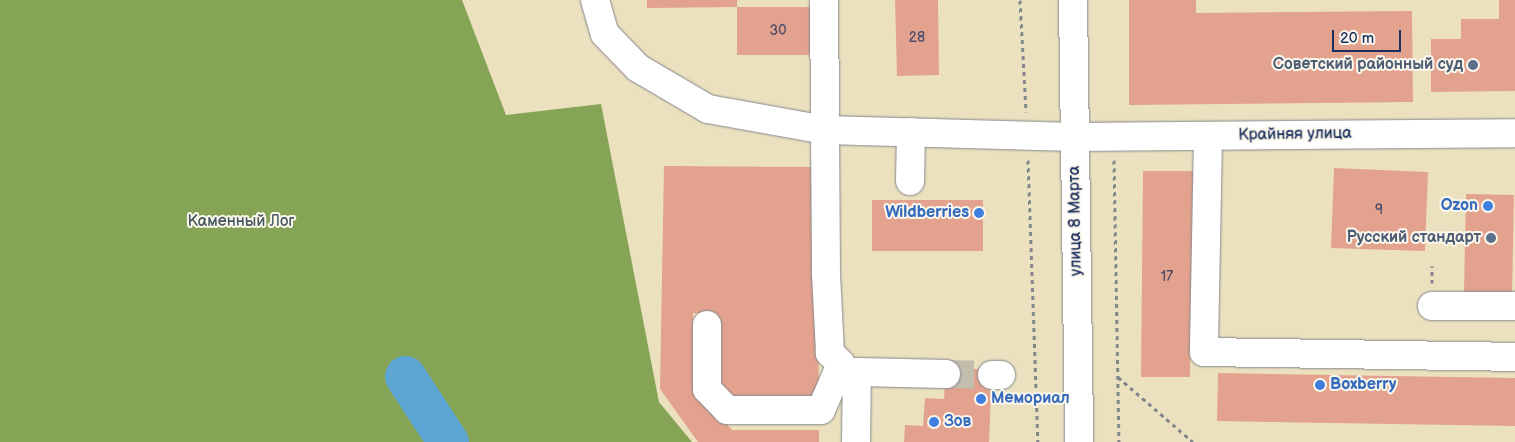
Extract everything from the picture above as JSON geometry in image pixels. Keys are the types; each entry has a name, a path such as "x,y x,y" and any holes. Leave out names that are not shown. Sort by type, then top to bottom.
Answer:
{"street":[{"name":"Крайняя улица","path":"595,0 605,34 638,68 708,109 825,130 1027,137 1515,133"},
{"path":"707,324 707,389 727,410 822,410 841,364 830,353 826,273 824,0"},
{"name":"улица 8 Марта","path":"1073,0 1079,442"},
{"path":"910,181 911,132"},
{"path":"1208,136 1204,352 1515,358"},
{"path":"1432,306 1515,306"},
{"path":"856,442 857,372 946,374"}],"path":[{"path":"1020,0 1038,442"},
{"path":"1114,159 1119,442"},
{"path":"1118,377 1193,442"}],"green space":[{"name":"Каменный Лог","path":"0,0 462,0 506,115 601,104 659,402 692,442 0,442"}],"building":[{"path":"647,0 737,0 737,7 647,8"},
{"path":"895,0 938,0 939,75 897,76"},
{"path":"1129,0 1196,0 1196,13 1412,11 1413,102 1129,105"},
{"name":"Советский районный суд","path":"1499,0 1515,0 1515,91 1431,92 1431,39 1461,39 1461,19 1499,19"},
{"path":"737,7 818,7 818,55 737,55"},
{"path":"664,166 817,167 819,401 717,395 716,313 693,313 693,385 732,430 819,430 819,442 698,442 660,389"},
{"path":"1334,168 1428,172 1425,251 1331,248"},
{"path":"1143,171 1193,171 1190,377 1141,377"},
{"path":"1466,194 1514,195 1512,295 1464,293"},
{"path":"872,200 983,200 983,251 872,251"},
{"path":"946,367 992,370 989,442 904,442 905,425 923,426 925,398 944,399"},
{"path":"1218,373 1515,378 1515,426 1217,421"}],"waterway":[{"path":"405,376 448,442"}],"tunnel":[{"path":"946,374 992,375"}],"place":[{"name":"Советский районный суд","path":"1473,65"},
{"name":"Ozon","path":"1488,206"},
{"name":"Wildberries","path":"979,213"},
{"name":"Русский стандарт","path":"1491,238"},
{"name":"Boxberry","path":"1320,385"},
{"name":"Мемориал","path":"981,399"},
{"name":"Зов","path":"934,422"}]}
